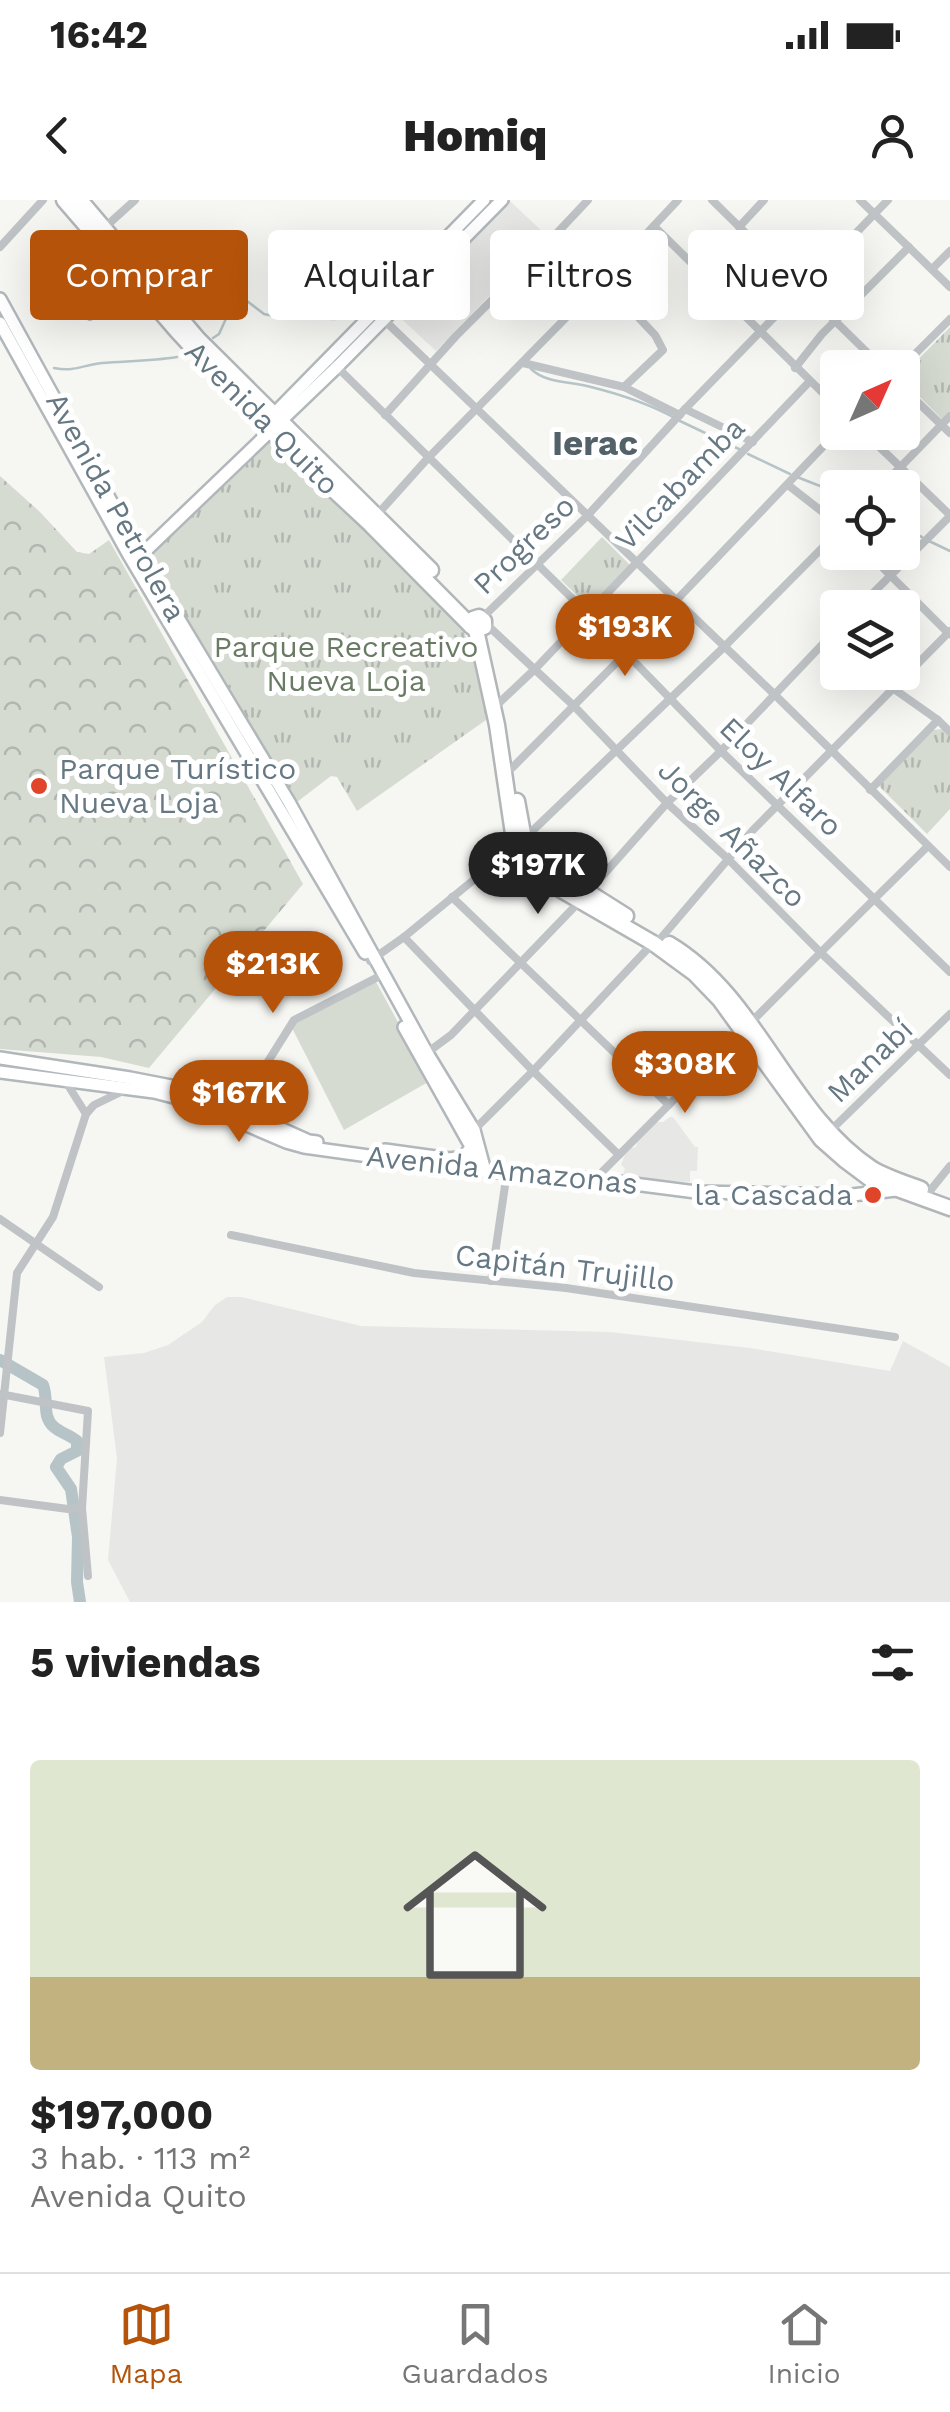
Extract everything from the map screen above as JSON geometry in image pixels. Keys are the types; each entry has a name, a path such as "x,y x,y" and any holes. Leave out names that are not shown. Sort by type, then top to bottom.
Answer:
{"highway":[{"name":"Avenida Quito","path":"64,200 99,230"},
{"name":"Avenida Quito","path":"80,200 99,230"},
{"name":"Avenida Quito","path":"167,320 479,624"},
{"name":"Avenida Quito","path":"181,320 272,423"},
{"path":"479,624 498,702 520,843 556,887 584,896 657,940 694,973 747,1028 826,1136 870,1179 950,1208"},
{"path":"479,624 508,769"},
{"path":"826,1136 874,1170 950,1199"}],"main road":[{"path":"457,230 484,200"},
{"path":"470,230 502,200"},
{"name":"Avenida Petrolera","path":"0,299 5,334 136,556 290,802 485,1171"},
{"path":"136,556 375,320"},
{"name":"Avenida Petrolera","path":"373,960 378,977 424,1056"},
{"name":"Avenida Amazonas","path":"0,1058 197,1091 286,1142 304,1147 485,1171 696,1192 852,1196 896,1190"},
{"name":"Avenida Amazonas","path":"0,1072 130,1088 193,1102 309,1141 450,1158 463,1157 470,1139"}],"street":[{"path":"0,246 44,200"},
{"path":"101,230 135,200"},
{"path":"385,415 588,200"},
{"path":"650,230 678,200"},
{"path":"712,200 742,230"},
{"path":"739,227 764,200"},
{"path":"860,200 950,286"},
{"name":"Progreso","path":"859,230 888,200"},
{"path":"654,226 820,391"},
{"path":"795,368 822,334 909,247"},
{"path":"932,269 950,251"},
{"path":"919,350 950,318"},
{"path":"385,320 950,868"},
{"path":"373,520 428,458 565,320"},
{"path":"624,388 663,350 641,320"},
{"name":"Progreso","path":"479,624 772,320"},
{"path":"836,322 865,350"},
{"name":"Eloy Alfaro","path":"333,362 777,806 950,972"},
{"path":"523,363 624,388 753,442"},
{"name":"Vilcabamba","path":"498,702 535,669 810,382"},
{"path":"920,404 950,433"},
{"path":"897,470 950,416"},
{"path":"508,769 626,653 820,449"},
{"path":"876,590 950,516 883,450"},
{"path":"788,484 820,510"},
{"path":"373,960 520,843 820,550"},
{"path":"884,570 949,633 920,663"},
{"name":"Jorge Añazco","path":"479,624 574,706 667,802 950,1075"},
{"path":"424,1056 451,1035 584,896 667,802 820,646"},
{"path":"470,1139 777,806 893,690"},
{"path":"895,690 950,732"},
{"path":"870,790 938,720"},
{"path":"595,1180 928,846"},
{"path":"452,897 669,1104"},
{"path":"404,937 619,1155"},
{"path":"232,1112 294,1020 378,977"},
{"name":"Manabí","path":"826,1136 950,1014"},
{"path":"66,1082 86,1114"},
{"path":"0,1434 18,1273 57,1207 86,1114 94,1105 130,1088"},
{"path":"929,1192 950,1166"},
{"path":"490,1281 508,1172"},
{"path":"0,1219 99,1287"},
{"name":"Capitán Trujillo","path":"231,1234 414,1273 618,1295 895,1336"},
{"path":"2,1394 88,1410 75,1508 88,1576"},
{"path":"0,1500 75,1508"}],"shaded area":[{"path":"504,200 509,200 541,230 490,230 490,295 470,316 470,235"},
{"path":"403,320 466,320 436,351"},
{"path":"670,1117 698,1147 697,1171 690,1171 690,1182 622,1179 625,1168 621,1165 627,1149 636,1147 655,1122"},
{"path":"227,1297 242,1297 361,1326 610,1332 750,1348 890,1371 903,1341 950,1367 950,1602 130,1602 108,1560 117,1458 104,1357 144,1353 168,1345 202,1322"}],"green space":[{"path":"950,327 950,411 942,419 920,397 920,358"},
{"name":"Parque Recreativo Nueva Loja","path":"269,436 453,613 471,649 480,680 486,720 357,811 337,777 331,776 297,802 148,555"},
{"path":"0,476 77,552 89,554 109,540 303,884 149,1068 101,1057 0,1049"},
{"path":"602,537 630,565 589,607 561,580"},
{"path":"943,729 950,736 950,809 927,834 878,785 932,730"},
{"path":"375,980 430,1081 344,1130 291,1026"}],"waterway":[{"path":"213,338 243,298 268,315"},
{"path":"54,368 177,357"},
{"path":"531,369 551,380 633,399 673,417"},
{"path":"680,421 741,450"},
{"path":"748,454 790,474"},
{"path":"797,477 820,486"},
{"path":"929,541 950,551"},
{"path":"0,1360 43,1385 50,1423 77,1441 77,1451 61,1459 56,1467 71,1489 78,1537 80,1602"}],"place":[{"name":"Parque Turístico Nueva Loja","path":"39,786"},
{"name":"la Cascada","path":"873,1195"}],"district":[{"name":"Ierac","path":"595,443"}]}
